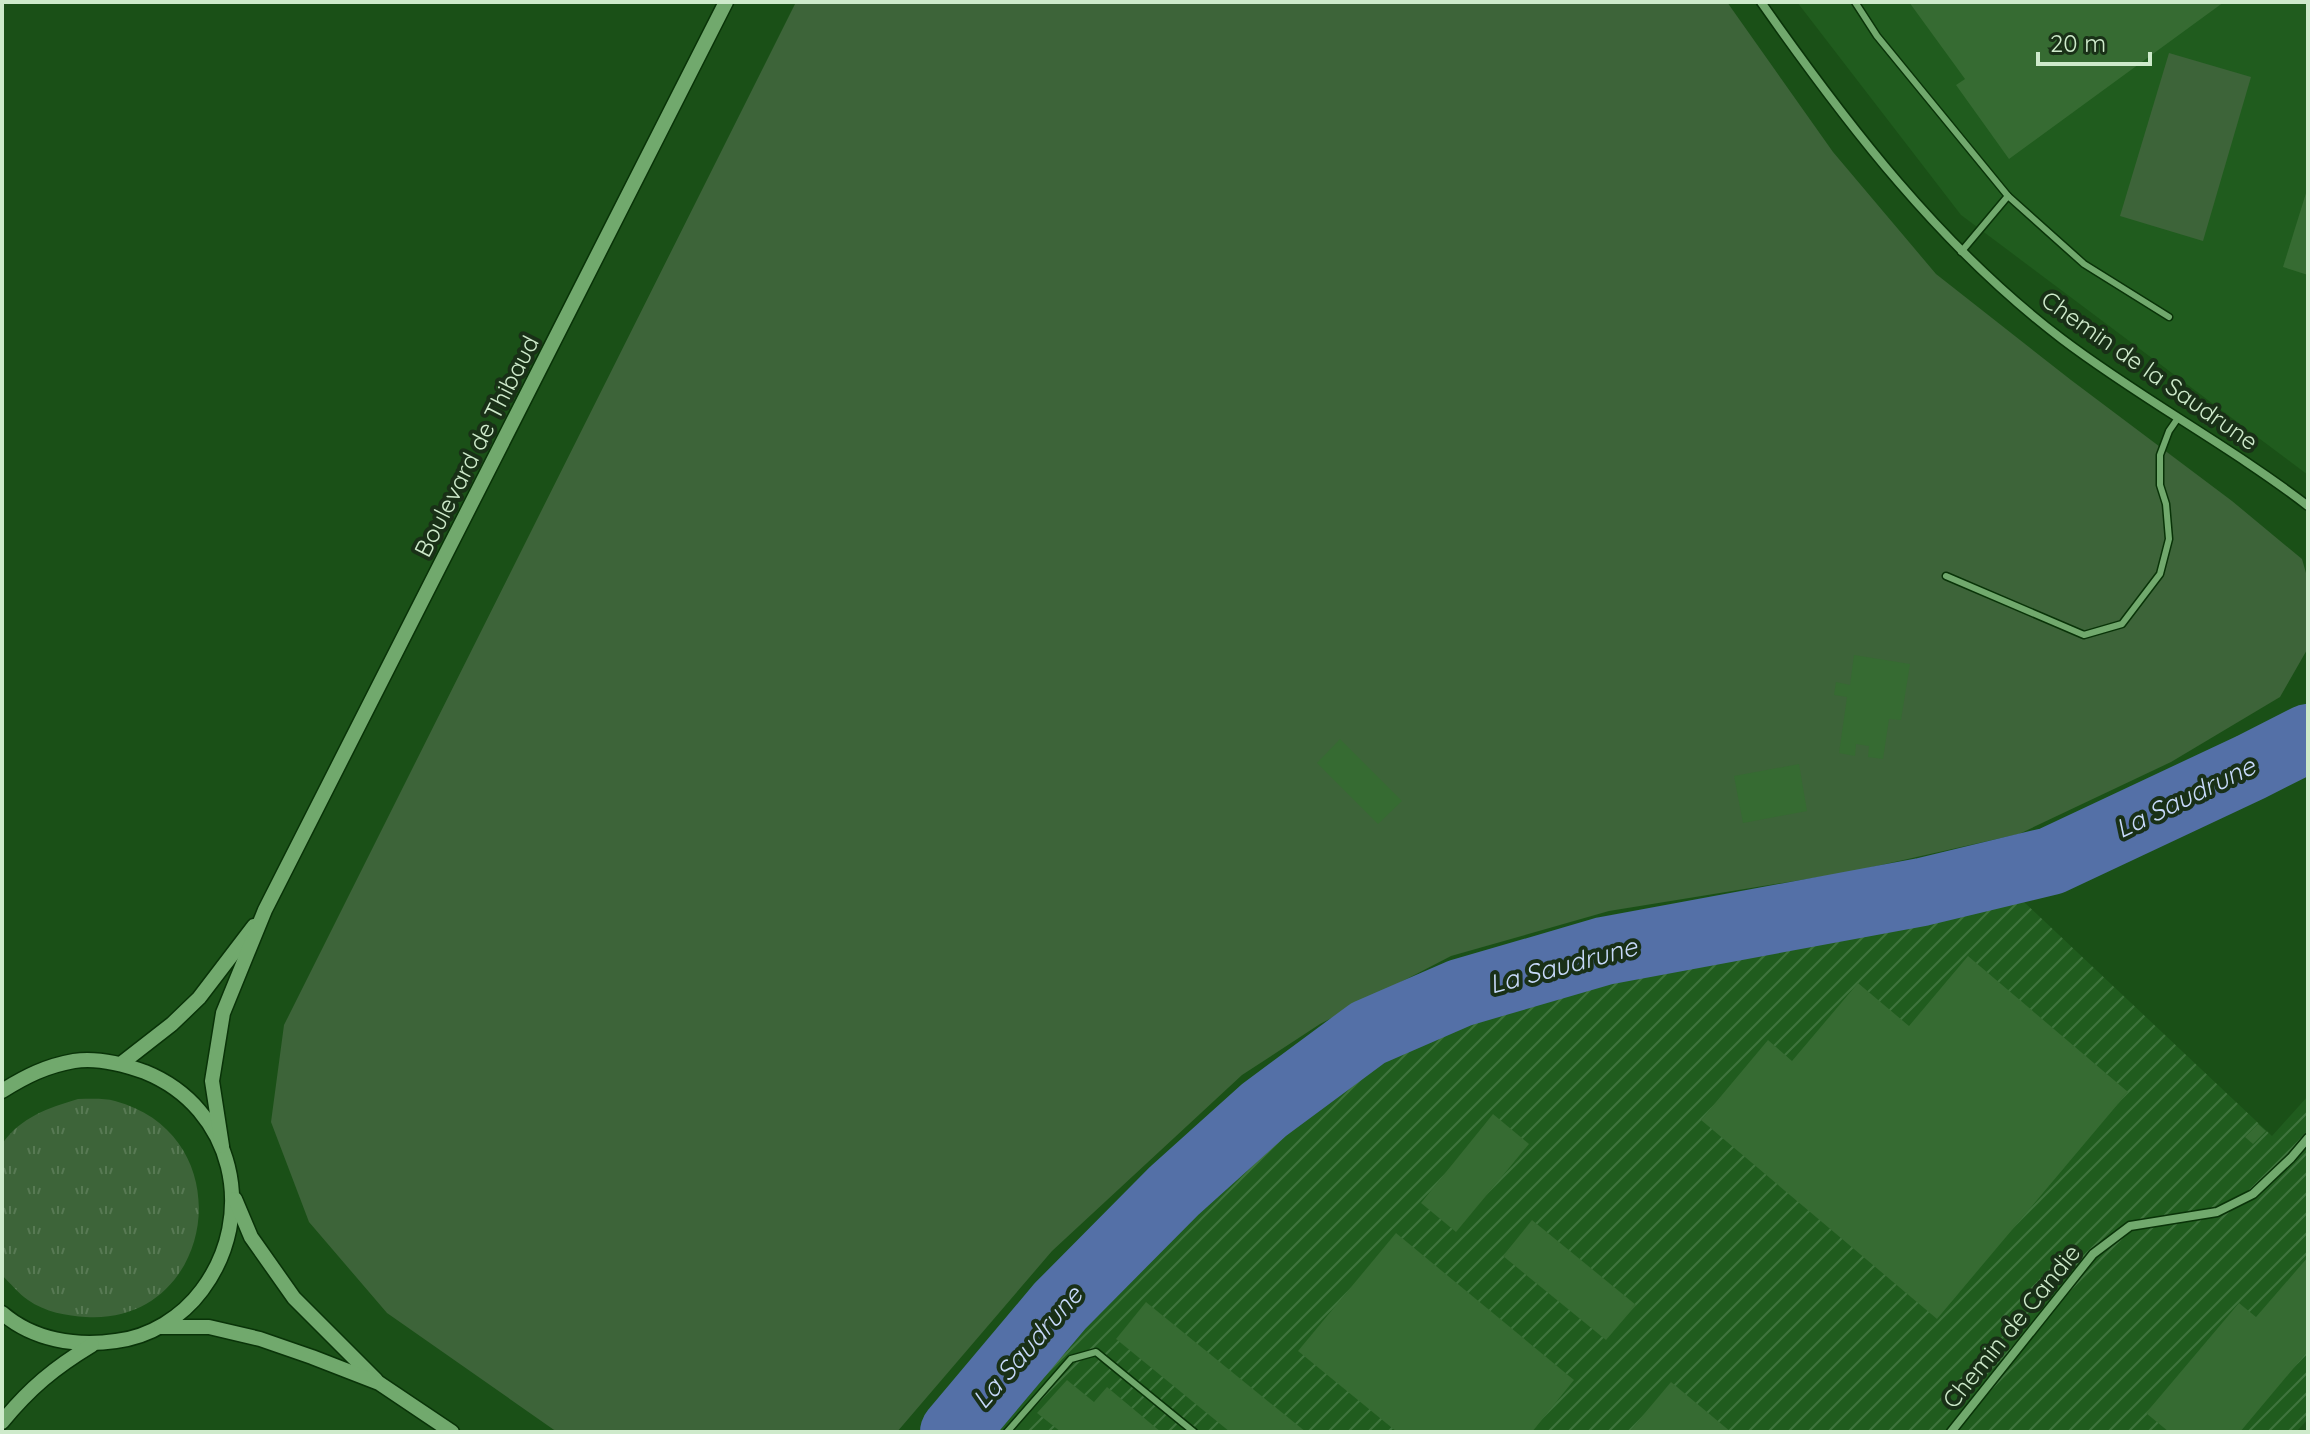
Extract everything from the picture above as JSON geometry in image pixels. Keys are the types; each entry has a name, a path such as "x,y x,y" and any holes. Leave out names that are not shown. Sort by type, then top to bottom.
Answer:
{"street":[{"name":"Boulevard de Thibaud","path":"222,1146 212,1081 223,1013 265,910 726,2"},
{"name":"Chemin de la Saudrune","path":"1761,2 1872,154 1961,252 2062,339 2308,506"},
{"name":"Boulevard de Thibaud","path":"122,1063 172,1024 199,998 265,910"},
{"path":"2,1091 34,1071 77,1060 122,1063 163,1080 198,1108 222,1146 230,1169 233,1194 230,1234 216,1271 192,1303 161,1327 127,1340 92,1345 49,1339 11,1321 2,1313"},
{"name":"Chemin de Candie","path":"1951,1432 2093,1254 2130,1226 2217,1212 2253,1194 2308,1138"},
{"path":"233,1194 251,1237 294,1298 379,1383 452,1432"},
{"path":"161,1327 209,1327 260,1339 379,1383"},
{"path":"2,1422 24,1395 54,1367 92,1345"}],"lane":[{"path":"1855,2 1877,36 2008,196 2084,264 2169,317"},
{"path":"1961,252 2008,196"},
{"path":"1946,576 2084,635 2122,624 2160,574 2169,539 2166,504 2160,485 2160,455 2169,431 2178,418"},
{"path":"1007,1432 1071,1359 1096,1352 1194,1432"}],"shaded area":[{"path":"1797,2 2308,2 2308,475 1961,215"},
{"path":"2024,902 2272,1136 2308,1096 2308,1419 2296,1432 977,1432 1084,1303 1286,1110 1396,1041 1567,976"}],"green space":[{"path":"796,2 1727,2 1833,152 1936,274 2232,501 2302,559 2308,580 2308,648 2280,697 2171,762 2019,834 1850,872 1609,911 1451,956 1320,1024 1242,1075 1052,1251 897,1432 557,1432 387,1313 309,1222 271,1122 284,1025"},
{"path":"2169,53 2251,77 2203,241 2120,216"},
{"path":"78,1099 115,1101 156,1121 183,1151 197,1187 198,1225 186,1261 163,1292 130,1311 86,1317 56,1313 28,1300 2,1275 2,1144 26,1120"}],"building":[{"path":"1909,2 2224,2 2009,159 1956,85 1965,79"},
{"path":"2308,190 2308,275 2283,267"},
{"path":"1854,655 1910,664 1901,720 1889,719 1883,759 1868,757 1869,746 1856,744 1855,756 1839,753 1847,697 1834,695 1836,682 1850,685"},
{"path":"1340,739 1402,801 1378,824 1317,763"},
{"path":"1799,764 1807,811 1743,823 1734,776"},
{"path":"1968,956 2128,1092 1937,1319 1701,1120 1768,1040 1792,1061 1858,983 1909,1026"},
{"path":"1493,1114 1529,1144 1456,1232 1421,1203"},
{"path":"2258,1124 2266,1131 2253,1144 2245,1137"},
{"path":"1532,1220 1636,1305 1606,1340 1503,1256"},
{"path":"1396,1233 1574,1380 1532,1432 1397,1432 1298,1351"},
{"path":"2308,1257 2308,1351 2240,1432 2169,1432 2146,1413 2239,1303 2256,1317"},
{"path":"1146,1302 1306,1432 1230,1432 1116,1339"},
{"path":"1067,1380 1094,1402 1107,1387 1161,1432 1061,1432 1037,1413"},
{"path":"1671,1382 1731,1432 1629,1432"}],"waterway":[{"name":"La Saudrune","path":"954,1432 1060,1306 1174,1191 1264,1110 1368,1033 1460,993 1604,951 1922,892 2051,861 2308,738"}]}
